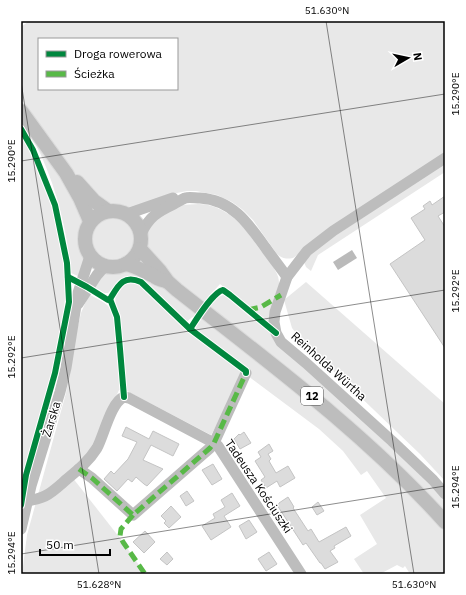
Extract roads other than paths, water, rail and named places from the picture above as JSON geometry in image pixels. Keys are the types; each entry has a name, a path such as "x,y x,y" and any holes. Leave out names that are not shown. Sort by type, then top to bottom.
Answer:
{"main road":[{"path":"21,111 66,173 80,198 90,221"},
{"path":"66,173 77,182 94,201 108,211"},
{"path":"105,266 99,264 86,250 85,235 90,221 95,216 108,211 118,211 127,214 136,223 141,234 140,249 134,258 126,264"},
{"name":"12","path":"140,249 168,282 345,424 412,486 445,522"},
{"name":"12","path":"105,266 116,268 126,264 168,282"}],"street":[{"name":"Reinholda Würtha","path":"445,158 333,230 307,251 288,276 274,316 274,328 281,342 392,441 445,494"},
{"path":"127,214 172,198 208,198 219,202 229,207 243,218 288,276"},
{"path":"141,234 145,225 152,217 161,210 185,198"},
{"name":"Żarska","path":"21,529 27,501 66,368 78,293 90,256"},
{"name":"Żarska","path":"76,308 97,275 105,266"},
{"path":"79,469 92,478 133,515 210,448 246,373"},
{"name":"Tadeusza Kościuszki","path":"27,501 45,496 56,489 79,469 96,449 114,406 124,396 214,442 301,574"}]}
